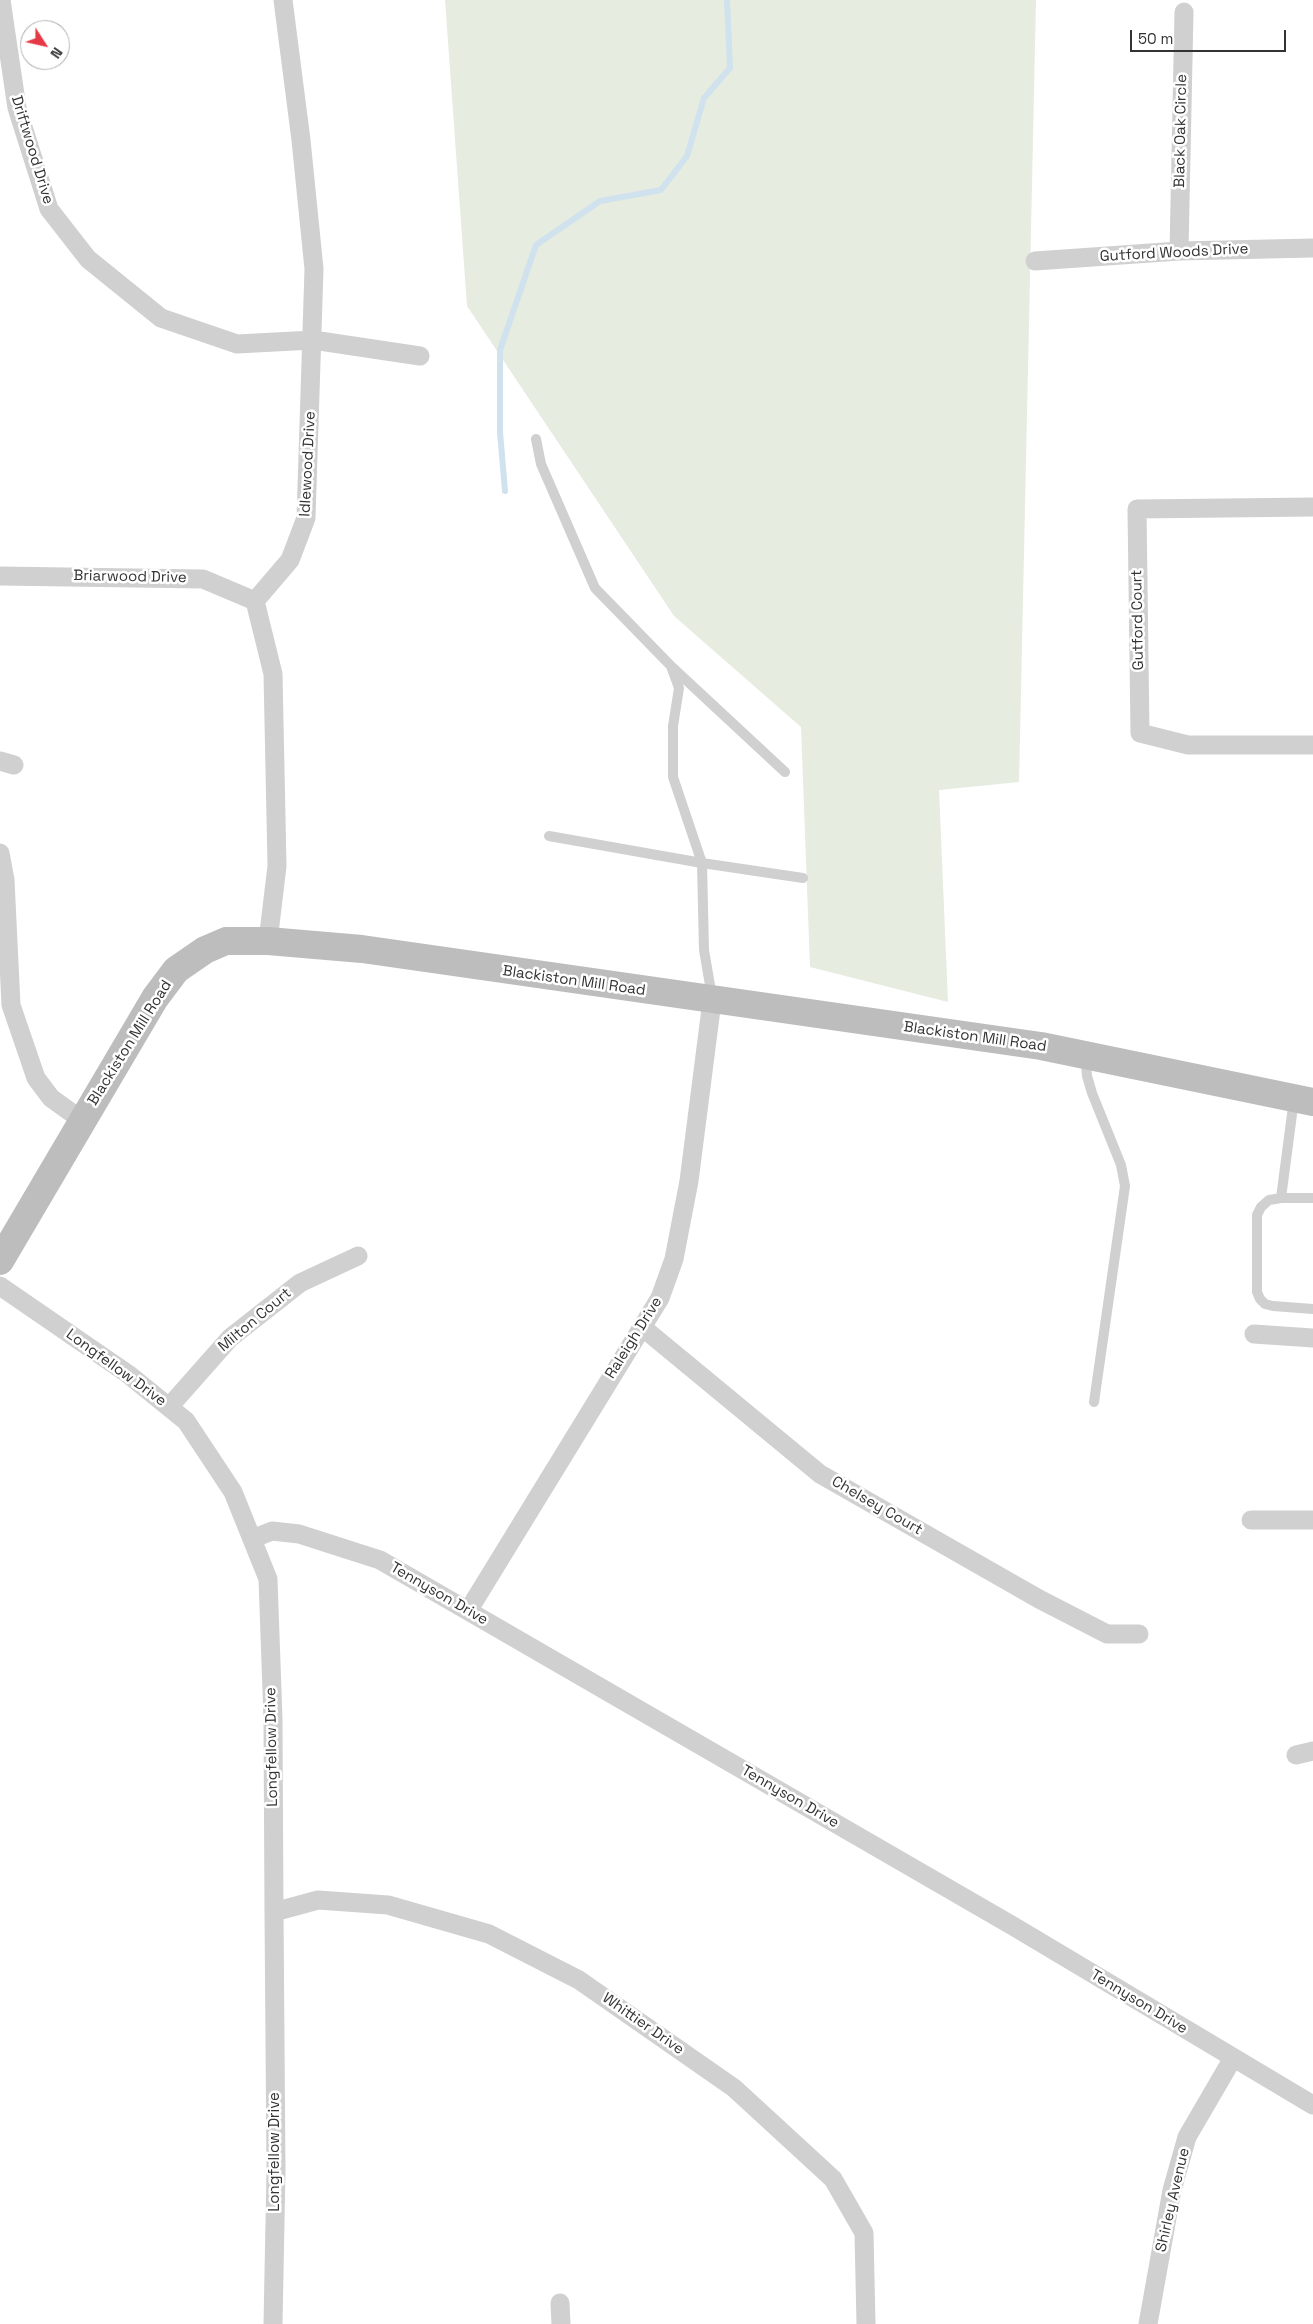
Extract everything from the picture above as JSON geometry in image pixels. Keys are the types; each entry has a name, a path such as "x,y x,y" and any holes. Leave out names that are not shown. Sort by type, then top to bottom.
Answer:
{"main road":[{"name":"Blackiston Mill Road","path":"0,1261 155,998 176,970 205,950 226,942 268,941 362,950 712,1001 1041,1046 1304,1100"}],"street":[{"name":"Driftwood Drive","path":"1,0 17,108 49,209 88,259 161,318 237,344 313,340 420,356"},
{"name":"Idlewood Drive","path":"255,601 290,560 306,518 314,269 301,140 283,0"},
{"name":"Black Oak Circle","path":"1179,250 1184,12"},
{"name":"Gutford Woods Drive","path":"1035,261 1179,250 1313,248"},
{"name":"Gutford Court","path":"1313,507 1136,509 1140,733 1188,744 1313,745"},
{"name":"Briarwood Drive","path":"0,576 203,578 255,601"},
{"path":"255,601 273,674 277,866 268,941"},
{"path":"0,853 5,880 11,1005 36,1078 51,1098 84,1120"},
{"name":"Raleigh Drive","path":"468,1611 660,1298 674,1259 689,1181 712,1001"},
{"name":"Milton Court","path":"170,1407 230,1338 300,1283 358,1256"},
{"name":"Longfellow Drive","path":"0,1286 128,1374 186,1421 233,1492 268,1579 273,1718 276,2171 273,2324"},
{"name":"Chelsey Court","path":"642,1327 820,1474 1039,1599 1107,1634 1139,1634"},
{"path":"1254,1334 1313,1338"},
{"path":"1251,1520 1313,1520"},
{"name":"Tennyson Drive","path":"252,1539 272,1530 299,1534 380,1560 1005,1921 1313,2105"},
{"name":"Whittier Drive","path":"274,1912 318,1900 388,1904 489,1934 579,1980 734,2088 833,2179 864,2233 866,2324"},
{"name":"Shirley Avenue","path":"1148,2324 1172,2190 1187,2137 1233,2058"},
{"path":"560,2303 560,2324"}],"lane":[{"path":"536,439 541,464 596,588 671,666 785,772"},
{"path":"671,666 679,688 673,726 673,777 702,863 703,942 712,1001"},
{"path":"549,836 702,863 803,878"},
{"path":"1085,1055 1089,1085 1121,1165 1125,1186 1094,1402"},
{"path":"1282,1198 1304,1100"},
{"path":"1313,1198 1269,1200 1261,1206 1257,1215 1257,1292 1260,1299 1273,1306 1313,1309"}],"shaded area":[{"path":"445,0 1036,0 1019,782 939,790 948,1002 810,967 801,727 674,616 467,306"}],"waterway":[{"path":"505,491 500,432 500,350 536,245 600,201 661,190 687,156 704,98 730,68 727,0"}]}
